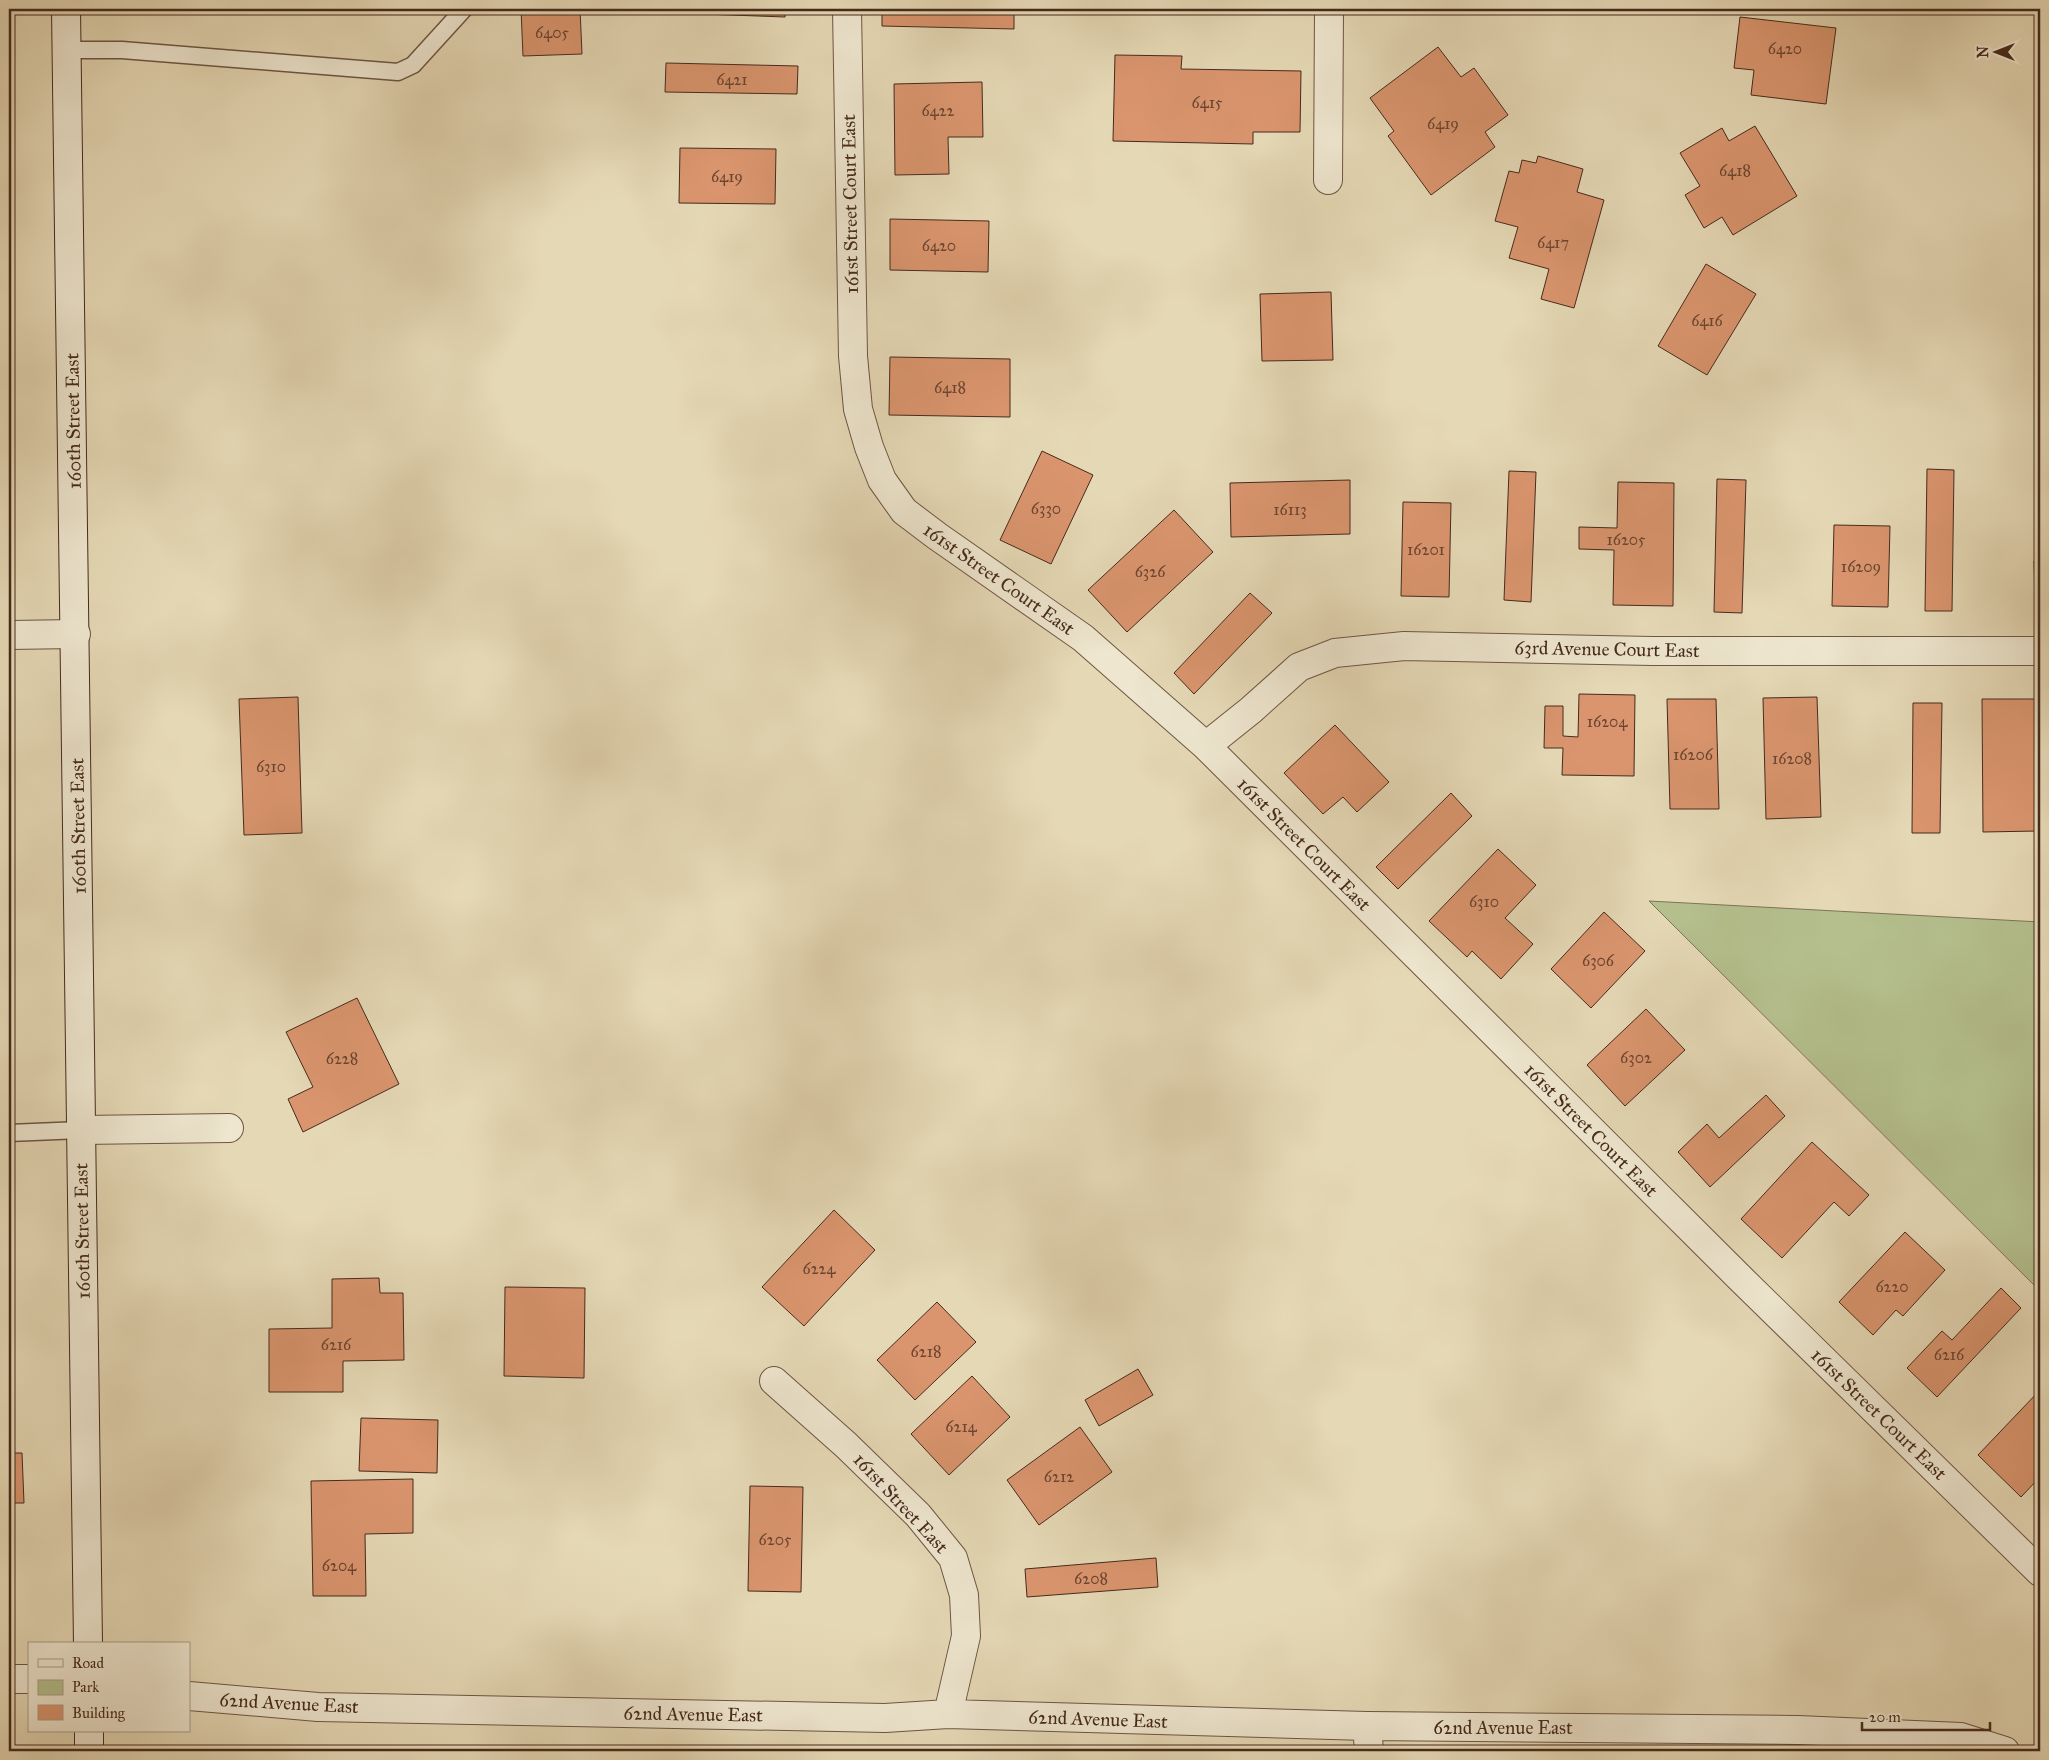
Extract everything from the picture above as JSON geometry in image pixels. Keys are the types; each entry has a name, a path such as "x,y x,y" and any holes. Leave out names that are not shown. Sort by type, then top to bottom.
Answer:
{"street":[{"name":"160th Street East","path":"66,9 76,634 88,1642"},
{"name":"161st Street Court East","path":"847,9 853,356 858,409 882,480 904,511 936,536 1084,638 1206,746 1739,1277 2040,1572"},
{"path":"1328,180 1329,9"},
{"path":"9,635 76,634"},
{"name":"63rd Avenue Court East","path":"1206,746 1251,710 1298,668 1335,653 1404,646 1652,650 2040,650"},
{"path":"81,1130 229,1128"},
{"name":"161st Street East","path":"774,1381 846,1445 918,1515 953,1558 964,1595 966,1636 948,1714"},
{"path":"9,1679 28,1679"},
{"name":"62nd Avenue East","path":"190,1696 328,1707 885,1718 948,1714 1368,1739 1817,1730 1961,1736 2005,1751"},
{"path":"89,1732 90,1751"}],"lane":[{"path":"66,50 122,50 398,72 413,65 464,9"},
{"path":"9,1133 81,1130"}],"green space":[{"path":"1649,901 2040,922 2040,1291"}],"building":[{"path":"521,9 580,9 582,54 523,56"},
{"path":"703,9 786,9 785,17 703,14"},
{"path":"882,9 1014,9 1014,29 882,26"},
{"path":"1740,17 1836,28 1826,104 1751,95 1754,70 1734,68"},
{"path":"1438,47 1461,77 1474,68 1508,115 1485,132 1495,147 1431,195 1388,136 1394,131 1370,98"},
{"path":"1115,55 1182,56 1181,69 1301,71 1300,132 1253,132 1253,144 1113,141"},
{"path":"666,63 798,66 797,94 665,92"},
{"path":"982,82 983,137 948,137 949,174 895,175 894,84"},
{"path":"1755,126 1797,196 1733,235 1722,217 1704,228 1685,195 1700,186 1680,153 1722,128 1729,141"},
{"path":"680,148 776,149 775,204 679,203"},
{"path":"1538,156 1583,169 1577,192 1604,200 1574,308 1541,299 1549,269 1509,258 1518,227 1495,221 1509,171 1519,173 1522,160 1536,163"},
{"path":"890,219 989,221 988,272 890,270"},
{"path":"1706,264 1756,294 1707,375 1658,346"},
{"path":"1331,292 1333,360 1262,361 1260,294"},
{"path":"890,357 1010,359 1010,417 889,415"},
{"path":"1042,451 1093,475 1051,564 1000,540"},
{"path":"1927,469 1954,470 1952,611 1925,611"},
{"path":"1509,471 1536,472 1531,602 1504,600"},
{"path":"1717,479 1746,480 1742,613 1714,612"},
{"path":"1350,480 1350,534 1231,537 1230,483"},
{"path":"1618,482 1674,483 1673,606 1613,605 1614,550 1579,549 1579,527 1617,528"},
{"path":"1403,502 1451,503 1449,597 1401,596"},
{"path":"1174,510 1213,552 1127,632 1088,590"},
{"path":"1834,525 1890,526 1888,607 1832,606"},
{"path":"2034,561 2040,561 2040,594 2035,594"},
{"path":"1250,593 1272,613 1194,694 1174,673"},
{"path":"1579,694 1635,695 1634,776 1562,775 1563,748 1544,748 1545,706 1563,706 1563,736 1578,737"},
{"path":"298,697 302,833 244,835 239,699"},
{"path":"1817,697 1821,817 1766,819 1763,698"},
{"path":"1667,699 1716,699 1719,809 1670,809"},
{"path":"1982,699 2038,699 2039,831 1983,832"},
{"path":"1913,703 1942,703 1940,833 1912,833"},
{"path":"1335,725 1389,782 1357,812 1343,797 1323,814 1284,773"},
{"path":"1451,793 1472,816 1398,889 1376,867"},
{"path":"1498,849 1536,885 1505,918 1533,944 1501,979 1472,951 1467,957 1429,921"},
{"path":"1604,912 1645,951 1591,1008 1551,969"},
{"path":"357,998 399,1084 303,1132 288,1099 313,1087 286,1032"},
{"path":"1646,1009 1685,1050 1625,1106 1587,1065"},
{"path":"1766,1095 1785,1116 1710,1187 1678,1152 1707,1124 1719,1138"},
{"path":"1812,1142 1869,1195 1849,1216 1834,1202 1782,1258 1741,1219"},
{"path":"834,1210 875,1250 804,1326 762,1287"},
{"path":"1905,1232 1945,1270 1903,1316 1896,1310 1873,1335 1839,1302"},
{"path":"379,1278 380,1293 403,1293 404,1360 343,1361 343,1392 269,1392 269,1329 332,1328 332,1279"},
{"path":"505,1287 585,1288 584,1378 504,1376"},
{"path":"2001,1288 2021,1308 1937,1397 1907,1368 1942,1331 1952,1340"},
{"path":"937,1302 976,1342 915,1400 877,1360"},
{"path":"1138,1369 1153,1395 1099,1426 1085,1400"},
{"path":"972,1376 1010,1417 949,1475 911,1434"},
{"path":"2040,1390 2040,1477 2021,1497 1978,1455"},
{"path":"361,1418 438,1420 437,1473 359,1471"},
{"path":"1080,1427 1112,1472 1039,1525 1007,1480"},
{"path":"9,1453 22,1453 24,1503 9,1503"},
{"path":"413,1479 413,1533 365,1534 366,1596 313,1596 311,1481"},
{"path":"750,1486 803,1487 801,1592 748,1591"},
{"path":"1156,1558 1158,1587 1027,1597 1025,1569"}]}
